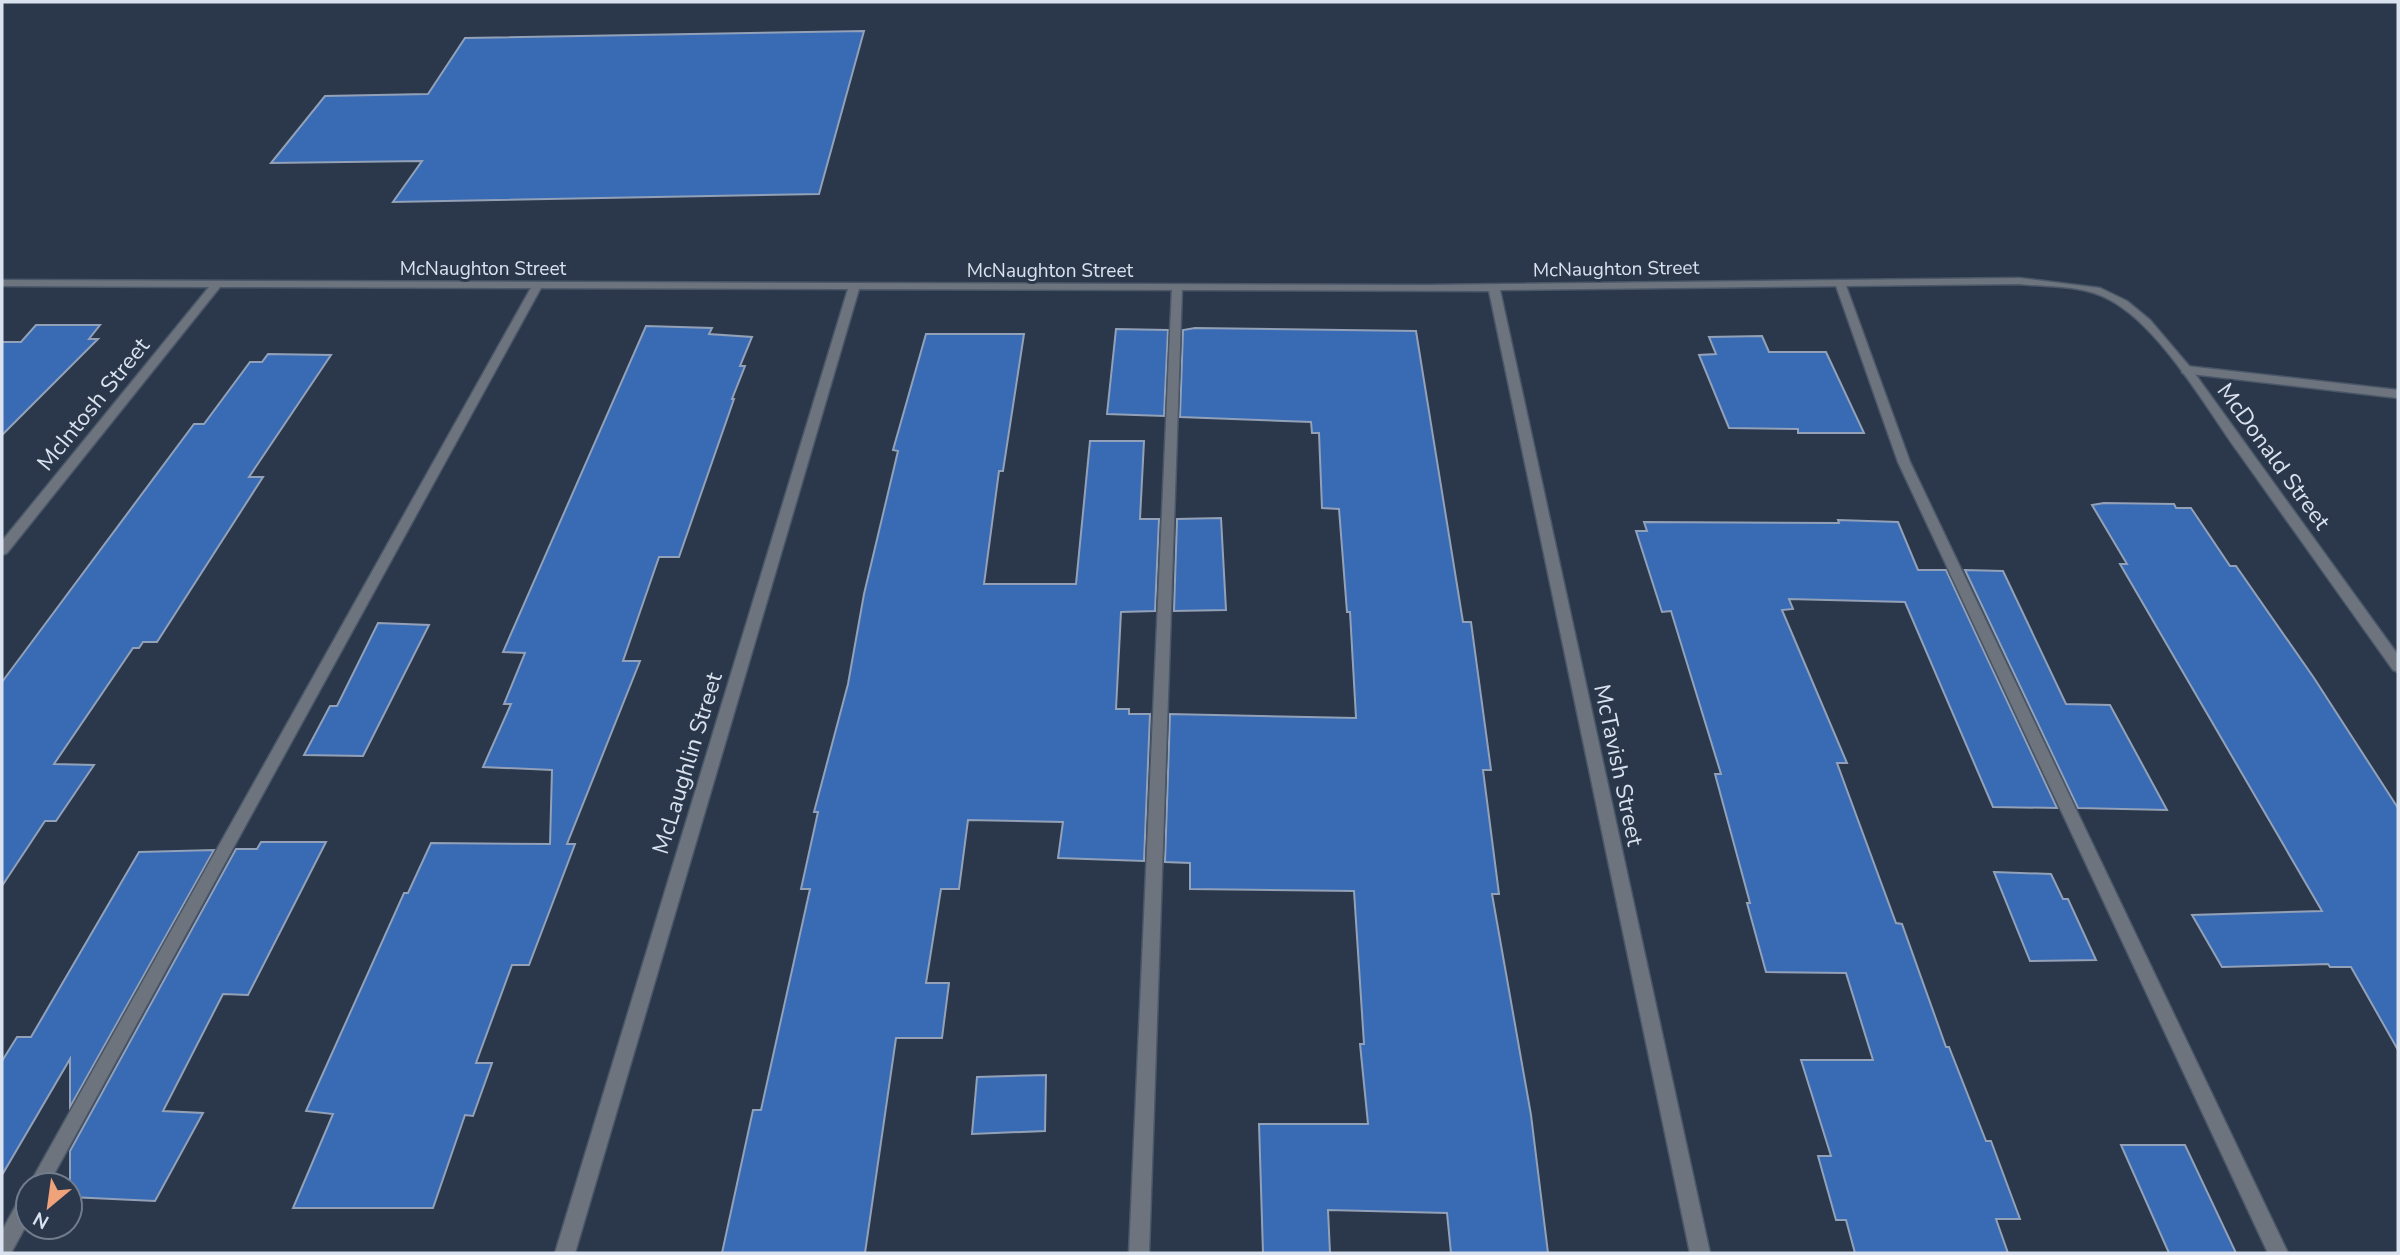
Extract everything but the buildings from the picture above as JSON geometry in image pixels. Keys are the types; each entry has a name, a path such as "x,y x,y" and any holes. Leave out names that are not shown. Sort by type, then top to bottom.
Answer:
{"street":[{"name":"McNaughton Street","path":"2,283 1177,288 2019,281 2097,290"},
{"path":"1840,283 1904,462 2278,1253"},
{"name":"McIntosh Street","path":"2,550 216,285"},
{"path":"46,1171 537,286"},
{"name":"McLaughlin Street","path":"565,1253 853,286"},
{"name":"McTavish Street","path":"1494,287 1700,1253"},
{"path":"1139,1253 1177,288"},
{"name":"McDonald Street","path":"2097,290 2127,305 2155,332 2186,370 2398,666"},
{"path":"2186,370 2398,394"},
{"path":"2,1250 14,1228"}]}
